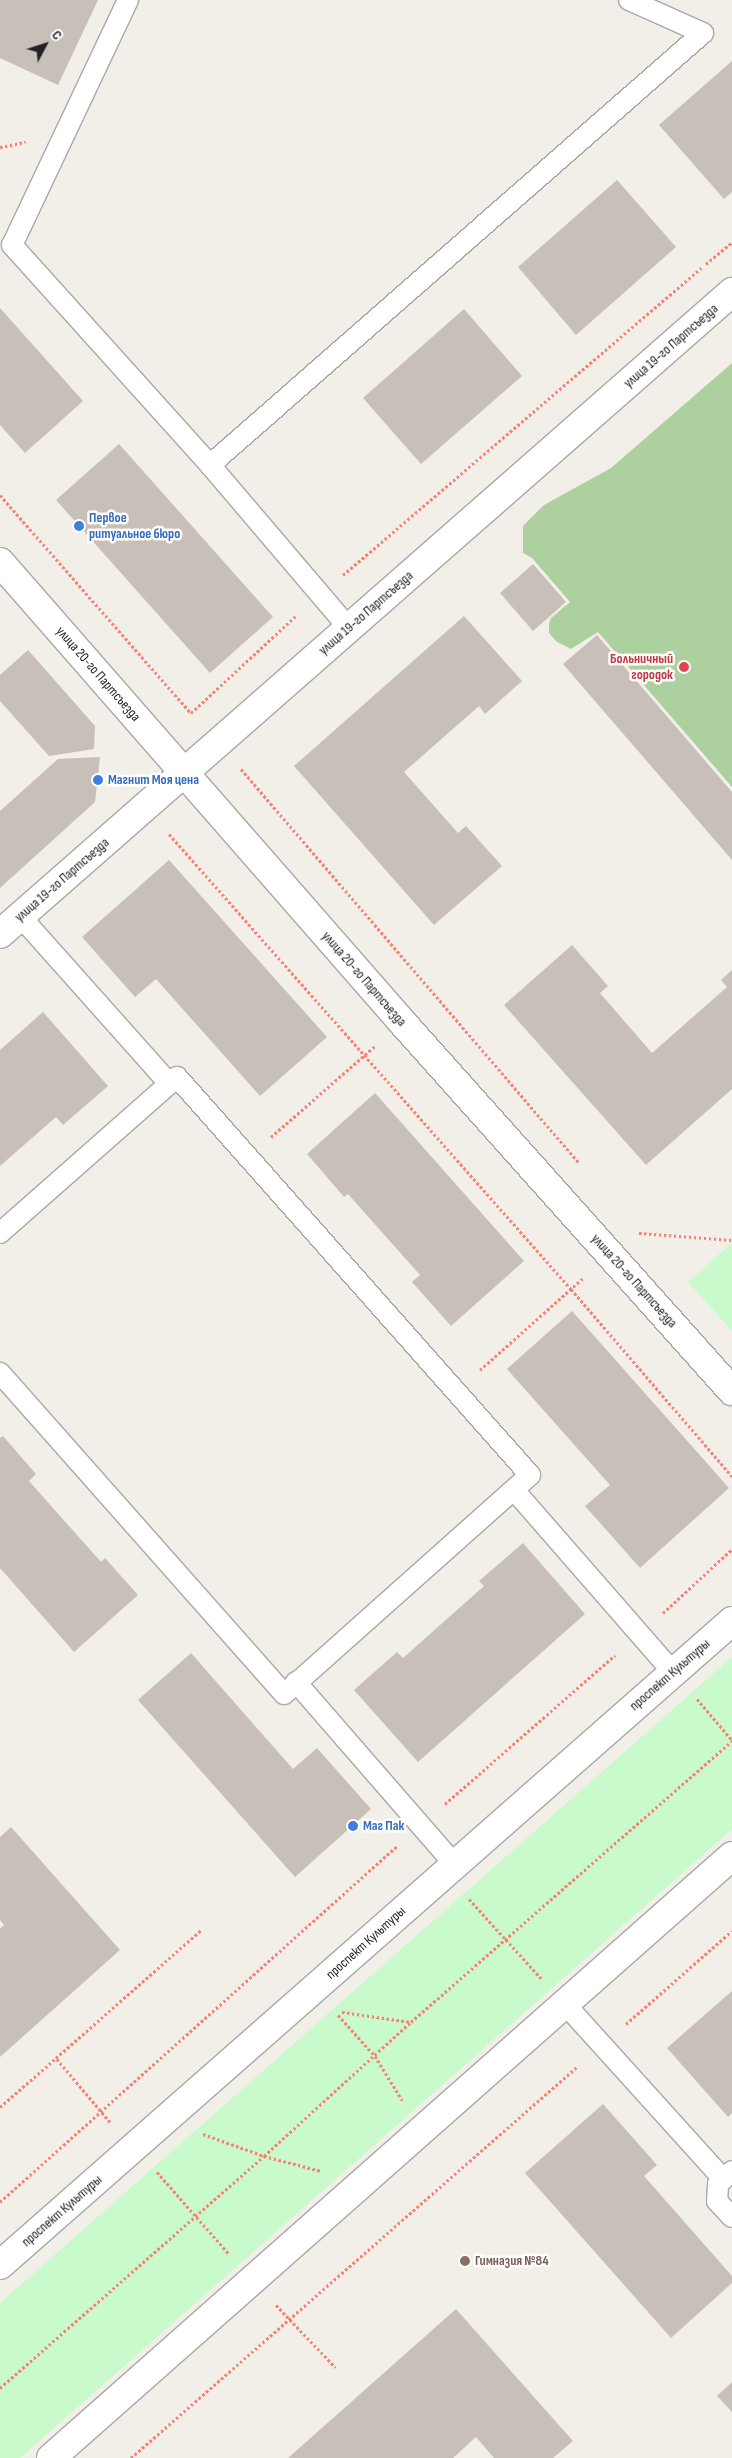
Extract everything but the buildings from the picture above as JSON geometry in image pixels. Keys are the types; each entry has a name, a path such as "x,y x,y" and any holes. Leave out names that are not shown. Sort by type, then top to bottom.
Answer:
{"street":[{"name":"улица 19-го Партсъезда","path":"0,934 732,292"},
{"name":"улица 20-го Партсъезда","path":"0,562 402,1022 732,1391"},
{"name":"проспект Культуры","path":"0,2265 732,1621"},
{"path":"51,2458 732,1856"}],"lane":[{"path":"128,0 12,245 210,465 348,627"},
{"path":"210,465 703,33 629,0"},
{"path":"20,916 169,1083"},
{"path":"0,1233 176,1076 530,1475 284,1694 0,1373"},
{"path":"514,1490 673,1672"},
{"path":"296,1682 420,1825 450,1869"},
{"path":"565,2004 728,2175 718,2184 717,2201 732,2217"}],"path":[{"path":"191,713 319,595 732,242"},
{"path":"0,495 191,713 220,743 581,1165"},
{"path":"145,807 571,1289 732,1476"},
{"path":"248,1158 402,1022"},
{"path":"632,1225 645,1240"},
{"path":"639,1233 732,1240"},
{"path":"456,1391 610,1254"},
{"path":"0,2202 102,2113 420,1825 639,1634 732,1549"},
{"path":"0,2388 197,2216 411,2022 732,1740 673,1672"},
{"path":"450,1869 506,1940 565,2004"},
{"path":"0,2107 201,1930"},
{"path":"131,2458 732,1930"},
{"path":"411,2022 334,2010 375,2056 421,2131"},
{"path":"56,2058 112,2124"},
{"path":"165,2120 264,2156 363,2182"},
{"path":"150,2164 236,2261"},
{"path":"270,2299 335,2368"}],"green space":[{"name":"Больничный городок","path":"732,363 732,787 598,632 571,649 557,642 549,633 551,618 570,602 532,558 523,553 523,526 544,505 611,468"},
{"path":"732,1243 732,1331 688,1282"},
{"path":"732,1657 732,1829 20,2458 0,2458 0,2303"}],"place":[{"name":"Первое ритуальное бюро","path":"79,526"},
{"name":"Больничный городок","path":"684,667"},
{"name":"Магнит Моя цена","path":"98,780"},
{"name":"Маг Пак","path":"353,1826"},
{"name":"Гимназия №84","path":"465,2261"}]}
